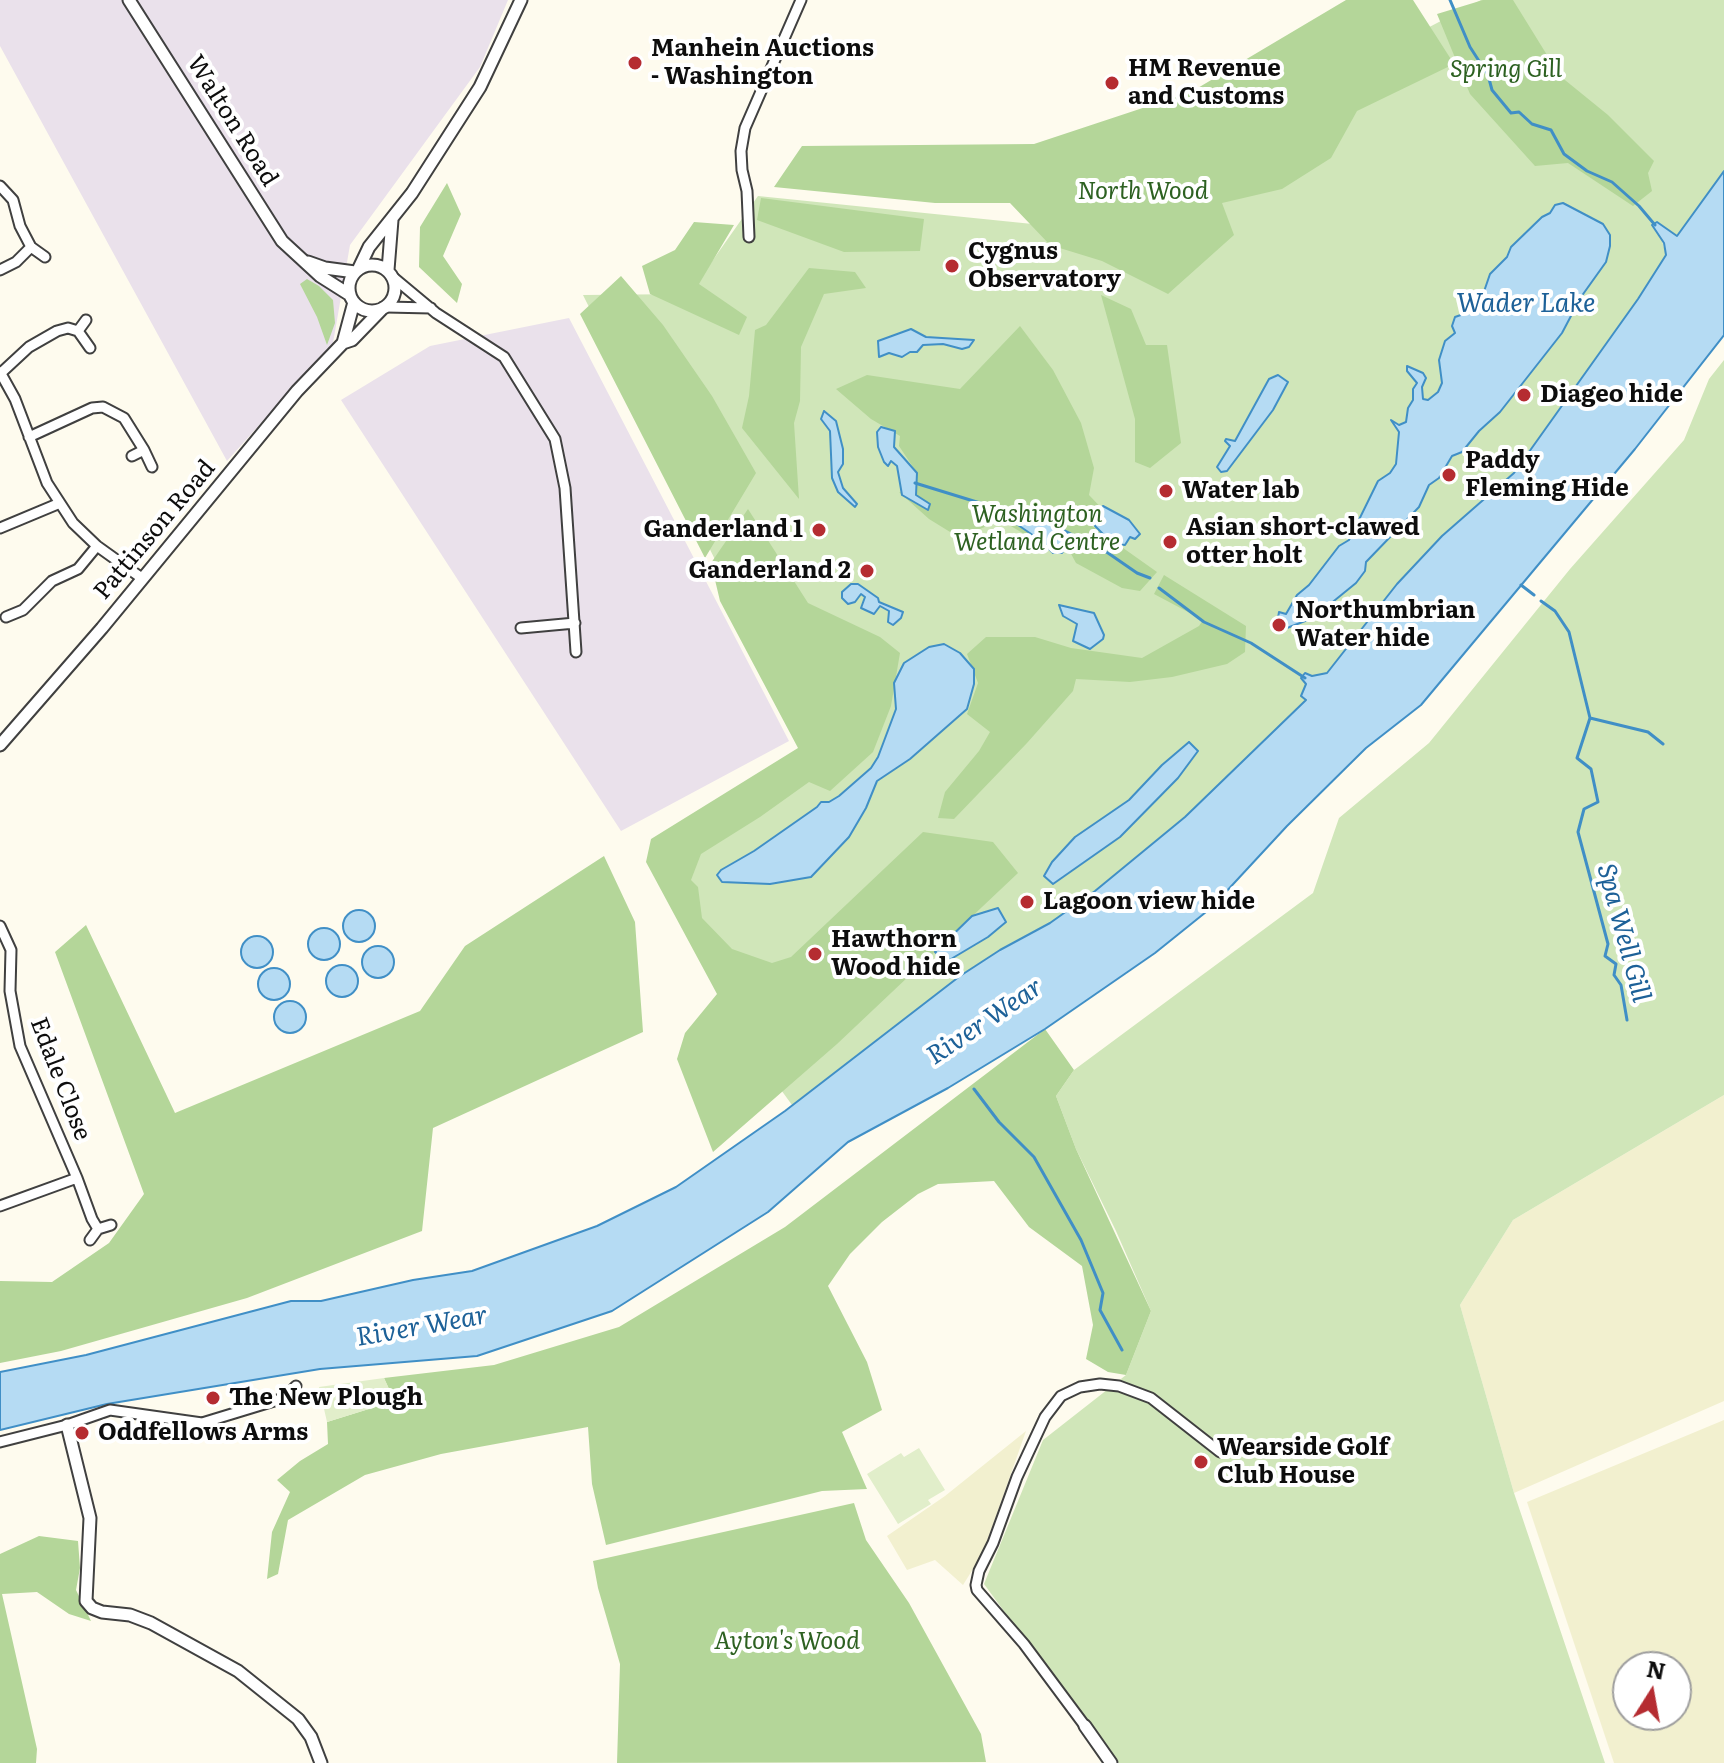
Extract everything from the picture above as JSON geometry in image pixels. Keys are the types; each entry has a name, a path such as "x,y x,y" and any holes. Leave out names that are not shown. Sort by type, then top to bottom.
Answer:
{"street":[{"name":"Walton Road","path":"129,0 282,241 320,276 352,298"},
{"path":"431,308 367,310 352,298 349,283 369,247 441,150 480,87 521,0"},
{"path":"749,237 741,151 745,128 801,0"},
{"path":"0,187 13,200 20,226 31,247 45,257"},
{"path":"384,308 395,294 391,274 392,220"},
{"path":"0,270 16,262 31,247"},
{"path":"304,261 325,268 357,270 374,264 391,274 431,308 504,357 555,439 565,488 576,652"},
{"name":"Pattinson Road","path":"343,343 352,298"},
{"name":"Pattinson Road","path":"0,745 143,579 297,391 343,343 352,340 384,308"},
{"path":"78,331 86,320"},
{"path":"90,348 78,331 68,328 57,331 29,347 0,373 15,399 47,483 73,523 97,546 143,579"},
{"path":"29,437 92,408 103,407 124,418 152,467"},
{"path":"132,456 144,450"},
{"path":"0,528 60,503"},
{"path":"6,630 3,616 23,610 52,581 78,569 97,546"},
{"path":"521,628 575,623"},
{"name":"Edale Close","path":"0,926 11,950 10,991 20,1046 98,1229"},
{"path":"0,1018 13,1016"},
{"path":"0,1206 77,1178"},
{"path":"90,1240 98,1229 111,1225"},
{"path":"1111,1763 1024,1644 977,1590 979,1571 1045,1417 1061,1396 1080,1387 1100,1384 1119,1386 1151,1398 1220,1452"},
{"path":"0,1442 110,1410 202,1423 284,1398 296,1386"},
{"path":"67,1425 90,1518 86,1601 102,1612 130,1615 151,1623 238,1671 298,1719 311,1737 321,1763"}],"shaded area":[{"path":"0,0 508,0 480,67 350,245 333,343 227,461 0,46"},
{"path":"569,318 789,741 621,831 341,400 430,346"},
{"path":"1724,1095 1724,1401 1514,1493 1460,1305 1513,1220"},
{"path":"1724,1420 1724,1763 1614,1763 1527,1502"},
{"path":"1026,1431 983,1553 963,1585 935,1560 907,1570 887,1536 945,1496"}],"green space":[{"name":"North Wood","path":"1346,0 1413,0 1454,64 1357,111 1331,158 1282,189 1222,203 1234,235 1168,294 1102,261 1050,245 1010,203 935,203 774,187 802,146 1034,144 1191,92"},
{"name":"Washington Wetland Centre","path":"1481,0 1724,0 1724,171 1677,236 1657,222 1666,255 1514,473 1442,536 1397,584 1327,673 1312,676 1305,673 1301,678 1306,684 1301,696 1307,700 1185,817 1095,891 1050,923 960,976 792,1105 755,1054 651,868 812,754 583,295 689,294 758,196 1101,231 1416,34"},
{"name":"Spring Gill","path":"1483,0 1513,0 1560,76 1608,115 1654,161 1648,173 1652,191 1633,206 1568,163 1535,166 1470,94 1437,14"},
{"path":"447,183 461,214 443,256 462,284 457,303 419,267 420,227"},
{"path":"761,198 924,219 920,251 844,252 757,220"},
{"path":"694,222 734,225 699,284 747,317 739,335 650,294 642,266 675,250"},
{"path":"809,268 855,272 866,288 824,294 801,347 800,401 794,423 799,499 742,428 749,396 755,330 766,325"},
{"path":"621,276 663,325 712,396 756,473 705,558 580,314"},
{"path":"307,279 333,300 335,323 327,345 300,284"},
{"path":"1101,295 1131,309 1146,345 1167,345 1181,443 1150,468 1135,462 1135,419"},
{"path":"1020,326 1053,370 1081,423 1094,468 1089,495 1109,516 1092,526 1157,572 1140,591 1122,588 1076,563 1064,541 1048,524 1024,517 1030,530 1029,537 1001,520 973,532 955,535 929,519 899,492 916,495 917,473 899,446 900,436 871,419 836,389 867,375 960,389"},
{"path":"1724,360 1724,1095 1513,1220 1460,1305 1514,1493 1605,1763 1119,1763 984,1584 1043,1440 1126,1375 1151,1311 1076,1149 1056,1096 1074,1070 1313,893 1339,818 1429,743 1570,569 1684,440 1709,379"},
{"path":"748,509 808,603 880,637 900,653 891,706 873,752 830,791 809,782 701,854 691,880 698,887 702,918 732,949 772,963 791,957 923,832 993,842 1018,873 837,1044 713,1152 677,1059 685,1033 717,994 646,862 651,839 798,748 720,601 711,563"},
{"path":"1164,575 1246,626 1245,652 1227,664 1172,677 1130,682 1076,679 1073,691 954,819 938,818 945,792 979,751 990,732 967,714 978,683 967,654 986,637 1035,637 1071,648 1142,658 1199,626 1203,620 1154,594"},
{"path":"604,856 635,922 643,1032 433,1128 422,1231 247,1298 61,1351 0,1363 0,1281 52,1282 109,1243 144,1194 55,952 86,925 175,1113 420,1011 465,946"},
{"path":"1045,1029 1074,1070 1056,1096 1076,1149 1151,1311 1126,1375 1108,1372 1086,1359 1093,1325 1082,1266 1029,1227 994,1181 938,1184 918,1194 882,1222 850,1254 828,1286 867,1362 882,1410 842,1432 867,1489 822,1491 606,1545 592,1484 588,1427 441,1454 365,1475 288,1520 278,1574 267,1579 272,1532 290,1492 277,1480 328,1444 327,1422 394,1401 384,1378 494,1365 619,1327 785,1227"},
{"path":"384,1378 395,1401 327,1422 319,1387"},
{"path":"919,1448 945,1490 928,1500 931,1504 898,1524 867,1474 901,1453 904,1457"},
{"name":"Ayton's Wood","path":"854,1503 866,1540 909,1603 981,1734 986,1762 617,1763 620,1664 593,1561"},
{"path":"39,1536 78,1541 80,1568 76,1590 91,1621 69,1614 37,1592 2,1594 37,1749 36,1763 0,1763 0,1554"}],"water":[{"name":"River Wear","path":"1724,171 1724,335 1635,449 1421,705 1366,748 1287,826 1211,908 1155,953 1045,1029 948,1088 848,1142 768,1212 612,1311 477,1356 320,1369 107,1404 0,1430 0,1372 86,1355 291,1301 321,1301 413,1280 472,1271 597,1226 676,1187 785,1111 960,976 1050,923 1095,891 1185,817 1306,700 1301,696 1306,684 1301,678 1305,673 1312,676 1327,673 1397,584 1442,536 1514,473 1666,255 1664,243 1652,225 1657,222 1677,236"},
{"name":"Wader Lake","path":"1563,203 1603,224 1610,235 1610,246 1606,262 1581,297 1562,333 1500,412 1462,452 1452,456 1439,478 1429,485 1419,507 1366,562 1365,571 1356,583 1313,618 1287,628 1278,618 1279,612 1286,614 1297,595 1309,585 1339,546 1349,540 1378,481 1390,473 1396,464 1399,432 1391,420 1399,425 1406,422 1417,383 1407,371 1407,366 1423,373 1426,378 1422,387 1423,399 1428,400 1438,392 1442,383 1439,360 1445,341 1455,333 1452,326 1455,317 1478,309 1490,274 1507,257 1511,247 1555,205"},
{"path":"911,329 926,337 974,340 969,347 962,349 943,344 923,345 917,352 902,357 889,353 879,357 878,341"},
{"path":"1278,375 1288,382 1273,410 1227,471 1221,472 1217,467 1230,446 1226,439 1235,441 1269,379"},
{"path":"824,411 836,421 843,449 843,464 838,472 843,488 857,504 855,507 838,492 832,478 830,431 821,419"},
{"path":"881,427 895,431 894,447 917,473 916,495 930,504 928,510 902,495 897,466 891,461 888,466 884,462 878,447 877,432"},
{"path":"1103,506 1129,520 1140,534 1135,539 1130,537 1125,545 1116,544 1106,537 1095,526 1094,517"},
{"path":"1022,509 1037,521 1059,528 1066,540 1070,541 1062,553 1053,553 1015,523"},
{"path":"851,584 858,584 879,602 903,612 901,618 893,625 888,622 889,611 880,606 874,614 861,608 865,597 861,594 855,602 848,604 842,598 842,592"},
{"path":"1059,605 1094,613 1103,639 1090,649 1073,641 1077,624 1063,616"},
{"path":"944,644 960,653 974,669 974,684 967,709 910,759 877,781 849,837 811,877 770,884 722,882 717,875 721,870 754,851 821,802 829,802 839,796 871,768 896,709 894,683 904,663 929,647"},
{"path":"1189,742 1198,751 1178,778 1120,837 1053,884 1044,876 1052,862 1075,837 1129,800"},
{"path":"998,908 1006,922 988,937 946,962 935,952 972,916"},
{"path":"359,910 370,915 375,926 370,937 359,942 348,937 343,926 348,915"},
{"path":"324,928 335,933 340,944 335,955 324,960 313,955 308,944 313,933"},
{"path":"257,936 268,941 273,952 268,963 257,968 246,963 241,952 246,941"},
{"path":"378,946 389,951 394,962 389,973 378,978 367,973 362,962 367,951"},
{"path":"342,965 353,970 358,981 353,992 342,997 331,992 326,981 331,970"},
{"path":"274,968 285,973 290,984 285,995 274,1000 263,995 258,984 263,973"},
{"path":"290,1001 301,1006 306,1017 301,1028 290,1033 279,1028 274,1017 279,1006"}],"waterway":[{"path":"1450,0 1470,47 1488,75 1492,90 1511,113 1519,112 1532,124 1551,130 1564,154 1587,171 1612,182 1655,225"},
{"path":"915,483 1019,515"},
{"path":"1059,528 1150,578"},
{"path":"1521,585 1534,595"},
{"path":"1159,588 1204,622 1251,643 1305,678"},
{"name":"Spa Well Gill","path":"1541,601 1555,611 1569,632 1590,718 1577,758 1591,769 1598,802 1584,809 1578,832 1608,944 1605,956 1616,964 1614,975 1621,985 1627,1020"},
{"path":"1590,718 1648,732 1663,744"},
{"path":"974,1089 999,1122 1034,1157 1081,1240 1103,1293 1100,1310 1122,1350"}],"place":[{"name":"Manhein Auctions - Washington","path":"635,63"},
{"name":"HM Revenue and Customs","path":"1112,83"},
{"name":"Cygnus Observatory","path":"952,266"},
{"name":"Diageo hide","path":"1524,395"},
{"name":"Paddy Fleming Hide","path":"1449,475"},
{"name":"Water lab","path":"1166,491"},
{"name":"Ganderland 1","path":"819,530"},
{"name":"Asian short-clawed otter holt","path":"1170,542"},
{"name":"Ganderland 2","path":"867,571"},
{"name":"Northumbrian Water hide","path":"1279,625"},
{"name":"Lagoon view hide","path":"1027,902"},
{"name":"Hawthorn Wood hide","path":"815,954"},
{"name":"The New Plough","path":"213,1398"},
{"name":"Oddfellows Arms","path":"82,1433"},
{"name":"Wearside Golf Club House","path":"1201,1462"}]}
